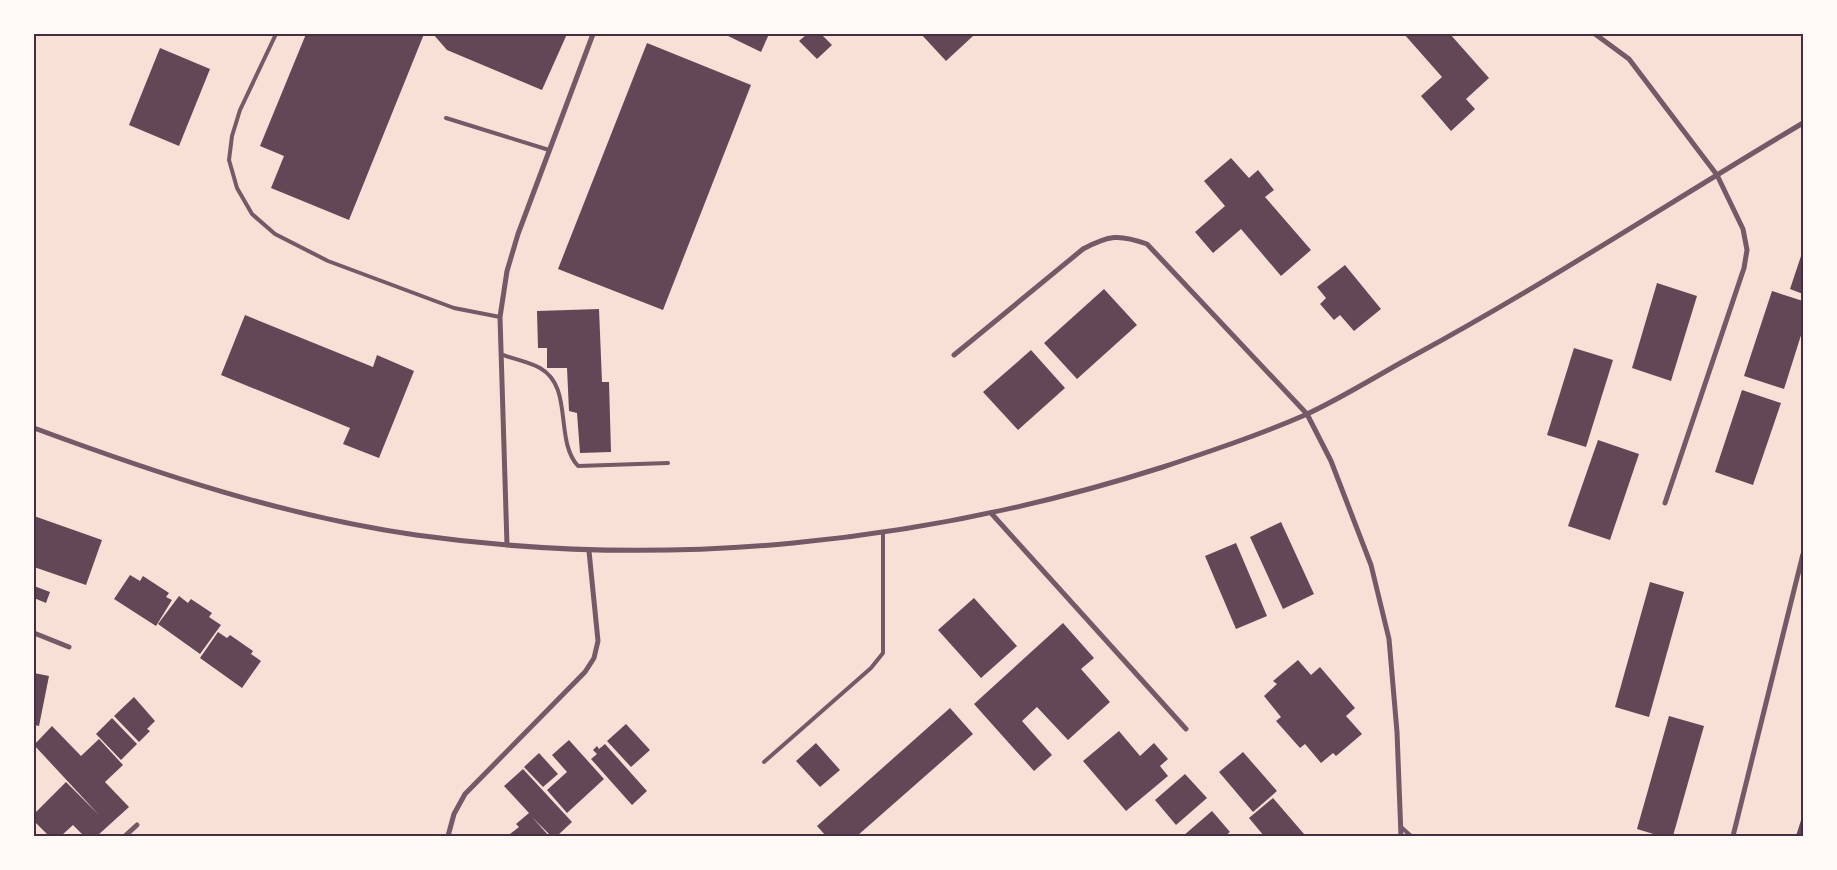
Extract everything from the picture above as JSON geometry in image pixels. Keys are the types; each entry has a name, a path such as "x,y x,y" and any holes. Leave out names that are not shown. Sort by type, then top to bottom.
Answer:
{"street":[{"path":"507,545 500,317 507,271 518,234 593,34"},
{"path":"1595,34 1629,59 1717,174 1743,229 1747,250 1744,268 1665,503"},
{"path":"34,428 218,492 306,513 414,534 589,552 767,546 883,533 991,513 1113,483 1205,453 1307,414 1463,329 1803,123"},
{"path":"954,354 1082,249 1104,238 1126,236 1147,244 1307,414 1332,461 1352,511 1371,565 1389,640 1397,732 1401,836"},
{"path":"991,513 1186,729"},
{"path":"448,836 454,814 464,794 585,672 594,658 598,641 589,552"},
{"path":"1734,836 1803,554"},
{"path":"34,633 69,648"},
{"path":"124,836 137,824"}],"lane":[{"path":"276,34 240,110 232,136 229,160 237,188 252,214 275,234 328,261 454,308 500,317"},
{"path":"446,118 549,150"},
{"path":"502,355 539,367 549,374 556,384 570,453 578,466 668,463"},
{"path":"764,762 871,668 883,652 883,533"},
{"path":"1401,827 1411,836"}],"building":[{"path":"306,34 424,34 349,220 271,188 284,156 260,146"},
{"path":"433,34 567,34 542,90 447,50"},
{"path":"724,34 769,34 761,52"},
{"path":"807,34 821,34 832,45 817,59 799,41"},
{"path":"921,34 972,34 973,36 946,61"},
{"path":"1404,34 1450,34 1489,78 1466,99 1475,109 1451,131 1421,96 1442,77"},
{"path":"647,43 751,85 663,310 558,269"},
{"path":"160,48 210,69 179,146 129,125"},
{"path":"1231,158 1249,178 1258,170 1274,190 1265,197 1311,250 1281,276 1241,229 1213,253 1195,232 1225,206 1204,181"},
{"path":"1803,250 1803,294 1790,289"},
{"path":"1345,265 1381,309 1354,331 1340,315 1334,320 1320,304 1326,298 1317,287"},
{"path":"1657,283 1697,296 1671,381 1632,368"},
{"path":"1104,289 1137,325 1077,379 1044,343"},
{"path":"1772,291 1803,301 1803,329 1784,389 1744,376"},
{"path":"599,309 602,382 609,382 611,452 580,453 577,413 569,411 567,368 547,368 547,348 538,348 537,311"},
{"path":"245,315 373,367 377,355 414,371 379,458 343,444 350,428 221,375"},
{"path":"1574,348 1613,360 1586,447 1547,435"},
{"path":"1031,350 1065,388 1018,430 983,392"},
{"path":"1742,390 1781,403 1753,485 1715,472"},
{"path":"1598,440 1639,454 1610,540 1568,526"},
{"path":"34,516 102,540 86,585 34,567"},
{"path":"1281,522 1314,594 1283,609 1250,537"},
{"path":"1236,543 1267,616 1236,629 1205,556"},
{"path":"130,575 140,581 143,576 169,593 166,597 172,600 156,626 114,599"},
{"path":"1650,582 1684,592 1649,717 1615,707"},
{"path":"34,586 50,592 46,603 34,598"},
{"path":"179,596 188,603 191,599 212,613 209,617 221,625 200,654 158,624"},
{"path":"974,598 1017,646 981,678 938,630"},
{"path":"1063,623 1094,658 1081,669 1110,702 1068,740 1037,707 1022,721 1052,755 1034,771 974,704"},
{"path":"218,632 227,638 230,635 253,651 251,654 261,661 242,688 200,658"},
{"path":"1298,660 1311,675 1320,667 1355,708 1346,716 1362,734 1336,756 1333,753 1321,763 1305,744 1300,748 1276,721 1281,717 1264,696 1277,684 1273,681"},
{"path":"34,673 49,676 39,726 34,725"},
{"path":"134,697 155,721 147,729 150,731 139,742 114,716"},
{"path":"950,708 973,734 857,836 826,836 817,826"},
{"path":"1669,716 1704,726 1673,836 1660,836 1637,829"},
{"path":"112,718 137,744 121,760 96,734"},
{"path":"626,724 650,750 631,767 607,741"},
{"path":"52,726 81,756 99,739 123,765 105,782 129,807 97,836 84,836 73,825 61,836 49,836 34,821 34,814 66,782 99,815 34,745"},
{"path":"1119,731 1140,756 1154,743 1168,759 1160,766 1168,776 1126,811 1083,761"},
{"path":"569,740 604,779 567,813 547,790 567,772 552,755"},
{"path":"816,743 840,770 820,787 796,761"},
{"path":"605,744 647,791 632,805 591,759 597,754 593,750 597,746 599,749"},
{"path":"1243,752 1277,791 1253,812 1219,772"},
{"path":"539,753 558,774 543,787 524,767"},
{"path":"523,769 572,822 557,836 551,836 532,817 549,836 512,836 510,834 519,827 516,824 529,813 504,786"},
{"path":"1185,774 1207,798 1176,825 1155,800"},
{"path":"1273,798 1304,834 1302,836 1264,836 1249,818"},
{"path":"1212,811 1230,832 1225,836 1183,836"},
{"path":"1803,814 1803,836 1796,836"}]}
